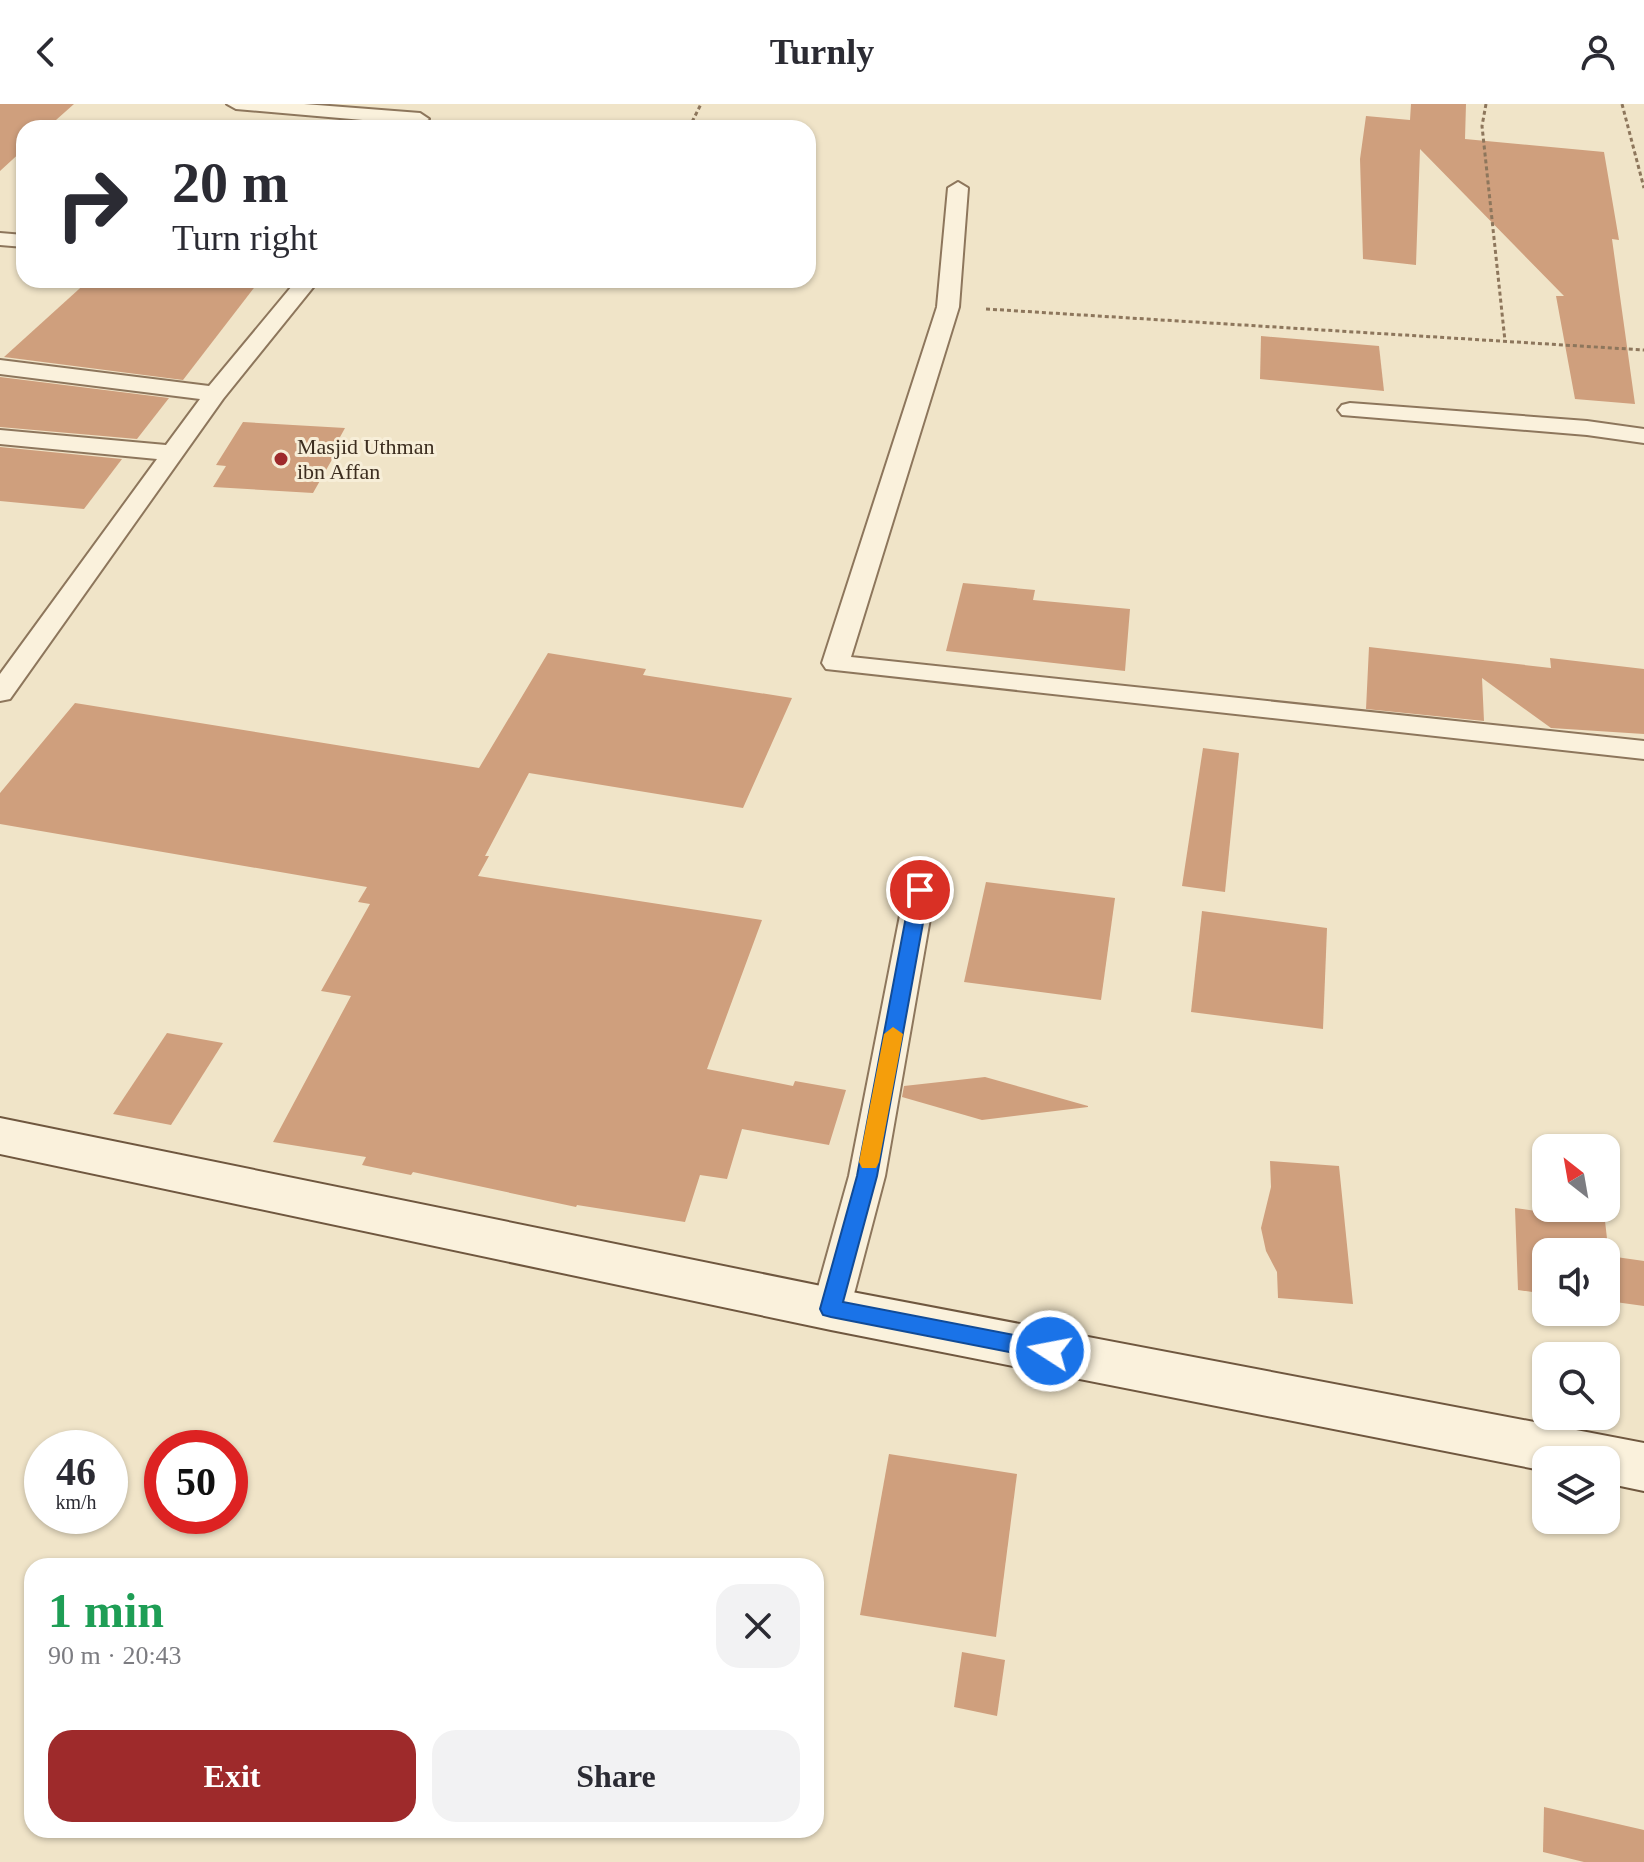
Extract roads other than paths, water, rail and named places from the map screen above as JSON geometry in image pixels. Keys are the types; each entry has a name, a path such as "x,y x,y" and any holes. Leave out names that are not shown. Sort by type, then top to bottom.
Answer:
{"main road":[{"path":"0,1136 831,1309 1644,1467"}],"lane":[{"path":"236,104 421,117"},
{"path":"958,188 948,307 836,663 1644,750"},
{"path":"0,693 215,394 301,288"},
{"path":"0,367 215,394"},
{"path":"1350,410 1587,428 1644,436"},
{"path":"0,437 174,453"},
{"path":"831,1309 867,1176 920,890"}],"place":[{"name":"Masjid Uthman ibn Affan","path":"281,459"}]}
